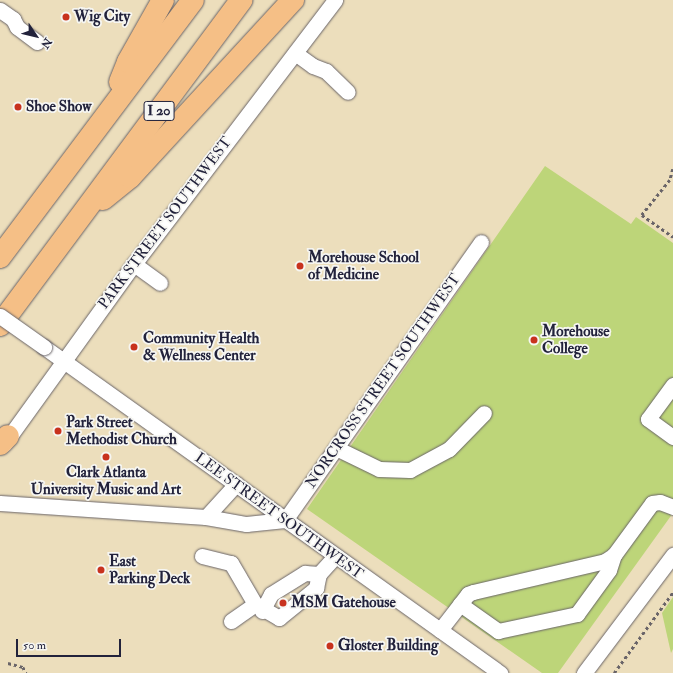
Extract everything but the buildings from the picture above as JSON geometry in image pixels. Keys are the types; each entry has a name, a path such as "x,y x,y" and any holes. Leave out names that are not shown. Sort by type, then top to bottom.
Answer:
{"highway":[{"path":"108,112 128,62 163,0"},
{"name":"I 20","path":"0,257 194,0"},
{"name":"I 20","path":"0,325 241,0"},
{"path":"76,221 130,177 293,0"}],"street":[{"name":"PARK STREET SOUTHWEST","path":"3,443 134,264 335,0"},
{"path":"0,10 13,19 17,27 37,42"},
{"path":"294,53 313,66 326,71 340,82 346,91"},
{"name":"NORCROSS STREET SOUTHWEST","path":"285,520 481,242"},
{"path":"134,264 160,283"},
{"name":"LEE STREET SOUTHWEST","path":"0,316 500,673"},
{"path":"673,385 648,419 673,437"},
{"path":"336,448 379,469 410,470 449,449 484,413"},
{"path":"206,517 236,484"},
{"path":"460,604 498,632 577,614 609,570 614,555 652,504 660,502 673,507"},
{"path":"0,503 206,517 246,524 285,520"},
{"path":"440,630 460,604 473,592 605,561 614,555"},
{"path":"584,673 673,555"},
{"path":"202,556 231,563 259,608 280,618 316,588 319,574 335,556"},
{"path":"231,621 259,608 270,594 305,573 319,574"}],"path":[{"path":"673,169 670,180 642,215 673,237"},
{"path":"614,673 673,592"},
{"path":"8,663 23,668 26,673"}],"green space":[{"name":"Morehouse College","path":"545,166 631,224 636,217 673,243 673,513 558,673 542,673 307,509"},
{"path":"673,597 673,649 671,653 662,613"}],"place":[{"name":"Wig City","path":"66,17"},
{"name":"Shoe Show","path":"18,107"},
{"name":"Morehouse School of Medicine","path":"300,266"},
{"name":"Morehouse College","path":"534,340"},
{"name":"Community Health & Wellness Center","path":"134,347"},
{"name":"Park Street Methodist Church","path":"58,431"},
{"name":"Clark Atlanta University Music and Art","path":"106,457"},
{"name":"East Parking Deck","path":"101,570"},
{"name":"MSM Gatehouse","path":"283,603"},
{"name":"Gloster Building","path":"330,646"}]}
